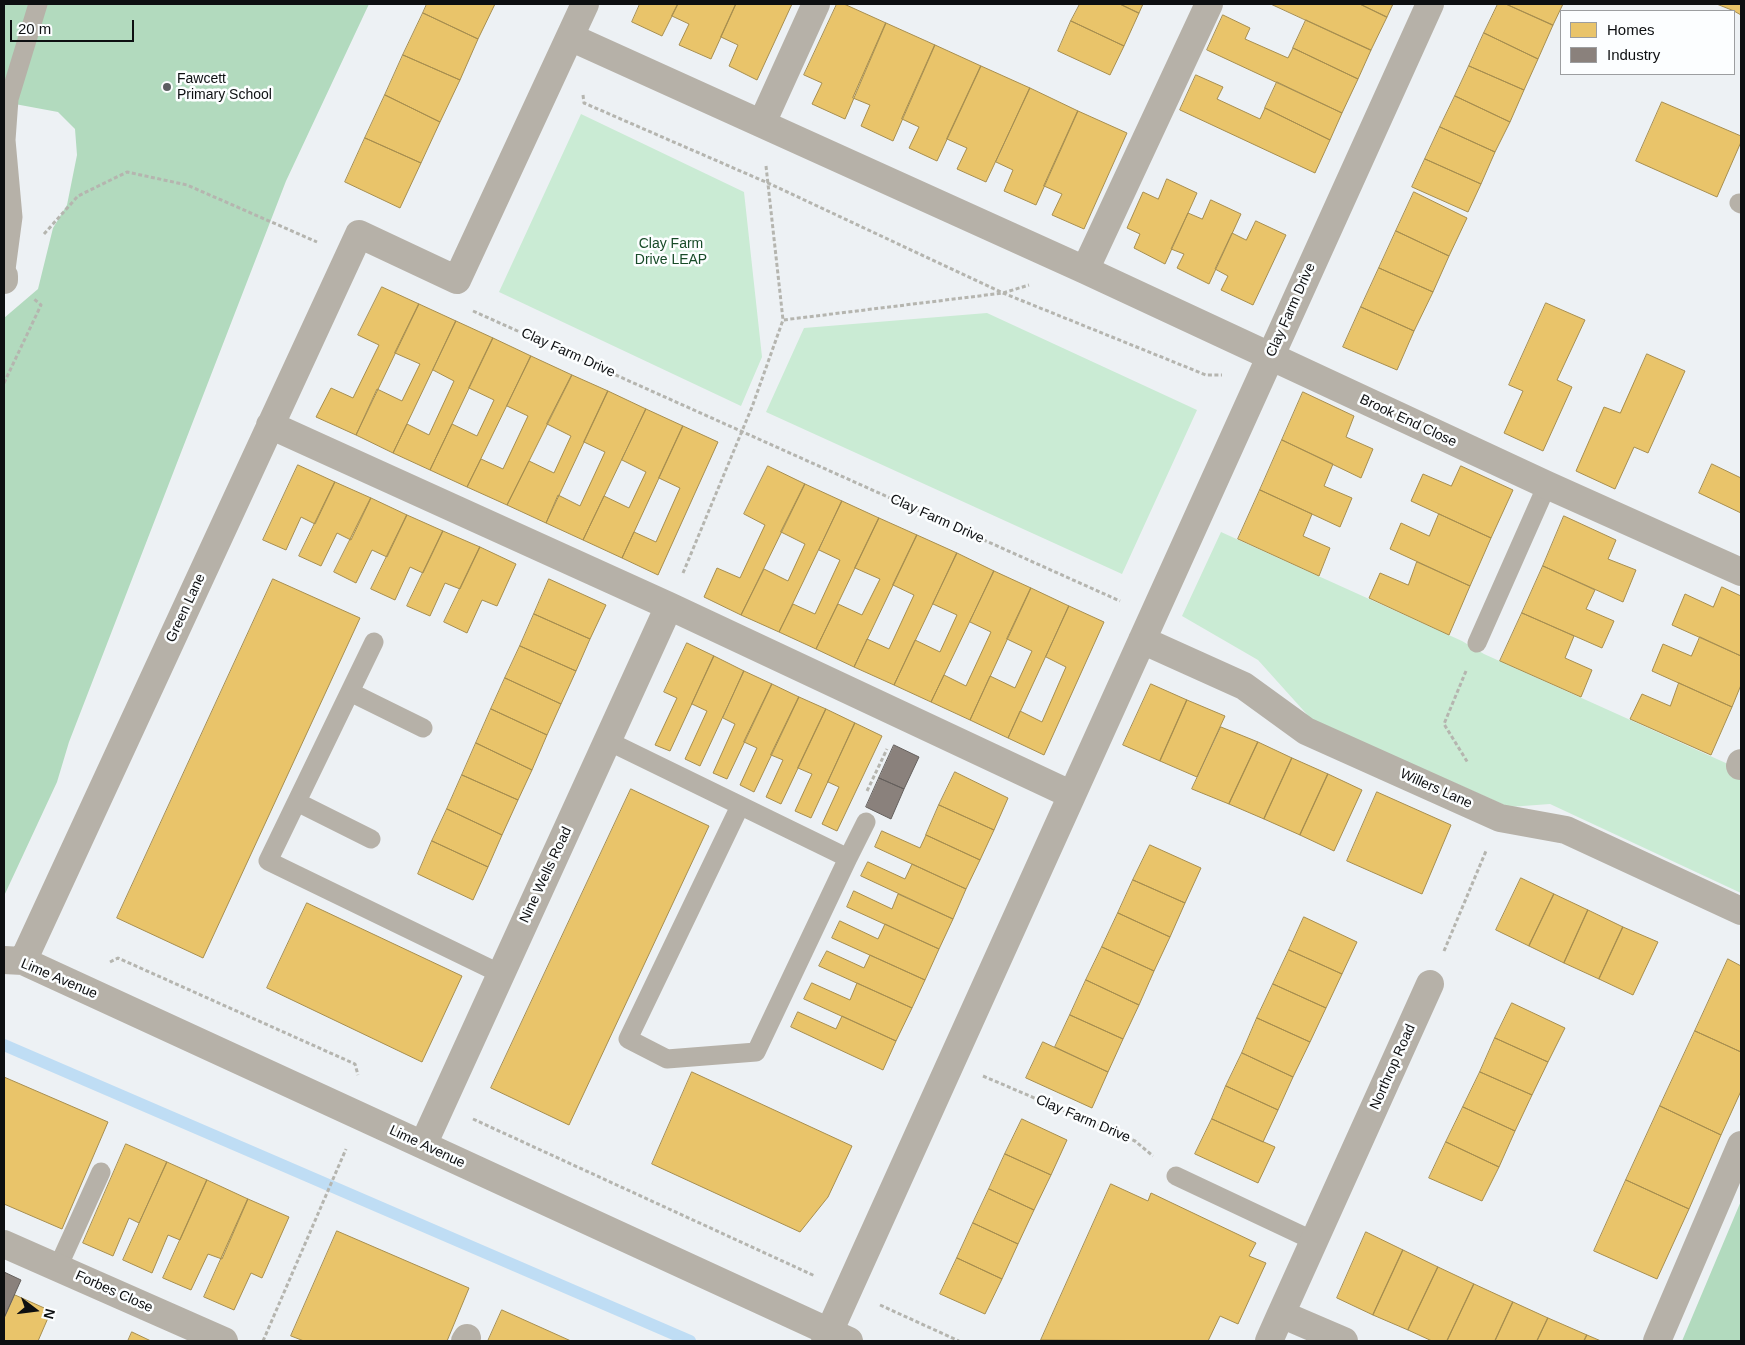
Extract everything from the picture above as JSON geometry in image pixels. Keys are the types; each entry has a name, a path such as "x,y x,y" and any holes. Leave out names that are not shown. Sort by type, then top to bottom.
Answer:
{"street":[{"path":"349,256 359,234 457,280 576,40 585,4"},
{"path":"576,40 762,123 816,4"},
{"path":"1085,270 1210,4"},
{"name":"Clay Farm Drive","path":"834,1338 848,1291 1430,4"},
{"name":"Brook End Close","path":"762,123 1085,270 1266,365 1741,572"},
{"name":"Green Lane","path":"13,960 349,256"},
{"path":"270,425 669,606 1072,796"},
{"name":"Nine Wells Road","path":"422,1145 669,606"},
{"name":"Willers Lane","path":"1147,628 1244,686 1306,731 1500,818 1566,830 1741,911"},
{"name":"Lime Avenue","path":"13,960 66,980 834,1338"},
{"name":"Northrop Road","path":"1269,1341 1430,984"},
{"path":"1657,1341 1741,1145"},
{"name":"Forbes Close","path":"4,1244 224,1341"},
{"path":"1281,1314 1344,1341"}],"lane":[{"path":"4,278 13,216 6,140 9,99 38,4"},
{"path":"1477,643 1547,486"},
{"path":"374,642 268,861 501,974"},
{"path":"350,692 422,728"},
{"path":"608,741 848,858"},
{"path":"297,802 371,839"},
{"path":"740,806 628,1039 667,1059 756,1052 866,822"},
{"path":"58,1267 101,1172"},
{"path":"1176,1176 1314,1242"}],"path":[{"path":"576,40 584,103 768,183 1003,293 1206,375 1266,365"},
{"path":"669,606 752,407 783,320 762,123"},
{"path":"4,383 41,304 4,278 78,196 127,172 187,184 234,207 349,256"},
{"path":"783,320 1003,293 1030,285"},
{"name":"Clay Farm Drive","path":"467,309 741,430 1147,628"},
{"path":"1473,771 1444,724 1477,643"},
{"path":"866,822 858,810 902,716"},
{"path":"1430,984 1500,818"},
{"path":"66,980 118,958 355,1064 361,1083"},
{"name":"Clay Farm Drive","path":"951,1062 1135,1141 1176,1176"},
{"path":"441,1104 959,1341"},
{"path":"264,1341 338,1165"}],"green space":[{"path":"4,4 369,4 286,181 69,742 57,782 4,896 4,318 38,289 53,228 67,205 77,155 75,129 58,112 4,102"},
{"name":"Clay Farm Drive LEAP","path":"581,114 744,192 762,357 741,406 499,292"},
{"path":"987,313 1197,410 1122,574 766,412 804,328"},
{"path":"1221,532 1462,641 1484,654 1728,764 1741,773 1741,893 1550,804 1509,807 1312,720 1258,660 1182,616"},
{"path":"1741,1201 1741,1341 1682,1341"}],"building: Homes":[{"path":"427,4 495,4 478,39 423,13"},
{"path":"640,4 678,4 662,36 632,22"},
{"path":"678,4 736,4 711,59 679,45 689,24 672,16"},
{"path":"736,4 792,4 757,80 729,66 738,45 721,37"},
{"path":"837,4 844,4 886,23 845,119 812,104 822,83 804,75"},
{"path":"1080,4 1120,4 1139,13 1124,46 1071,21"},
{"path":"1120,4 1143,4 1139,13"},
{"path":"1271,4 1360,4 1387,17 1371,50"},
{"path":"1360,4 1393,4 1387,17"},
{"path":"1498,4 1506,4 1553,25 1538,59 1484,33"},
{"path":"1506,4 1563,4 1553,25"},
{"path":"1717,4 1741,4 1741,15 1735,10"},
{"path":"423,13 478,39 460,80 403,55"},
{"path":"1223,15 1250,28 1245,39 1288,58 1293,48 1358,79 1342,113 1207,50"},
{"path":"1306,20 1371,50 1358,79 1293,48"},
{"path":"1071,21 1124,46 1110,75 1058,51"},
{"path":"886,23 935,45 893,141 861,126 870,105 853,98"},
{"path":"1484,33 1538,59 1524,90 1469,66"},
{"path":"935,45 981,66 937,161 909,148 919,127 902,119"},
{"path":"403,55 460,80 440,122 385,95"},
{"path":"981,66 1030,88 986,182 957,169 967,148 947,139"},
{"path":"1469,66 1524,90 1510,122 1455,96"},
{"path":"1196,75 1223,87 1217,99 1260,119 1265,108 1330,140 1315,173 1180,110"},
{"path":"1277,82 1342,113 1330,140 1265,108"},
{"path":"1030,88 1078,111 1036,205 1004,191 1013,170 996,162"},
{"path":"385,95 440,122 421,163 365,138"},
{"path":"1455,96 1510,122 1495,152 1440,127"},
{"path":"1662,102 1741,136 1741,142 1717,197 1636,161"},
{"path":"1078,111 1127,133 1084,229 1052,215 1062,194 1044,186"},
{"path":"1440,127 1495,152 1481,184 1425,159"},
{"path":"365,138 421,163 400,208 345,182"},
{"path":"1425,159 1481,184 1468,212 1412,187"},
{"path":"1167,179 1197,193 1165,264 1134,248 1140,234 1127,228 1143,192 1158,199"},
{"path":"1414,192 1467,218 1449,256 1396,231"},
{"path":"1211,200 1241,214 1209,284 1177,268 1184,254 1171,249 1188,213 1202,219"},
{"path":"1256,221 1286,235 1253,305 1221,290 1228,276 1215,269 1232,233 1246,240"},
{"path":"1396,231 1449,256 1433,292 1379,268"},
{"path":"1379,268 1433,292 1414,331 1361,307"},
{"path":"382,287 419,304 356,435 316,417 331,388 353,398 379,345 358,335"},
{"path":"1546,303 1585,320 1557,380 1572,387 1543,451 1504,433 1523,391 1509,385"},
{"path":"419,304 456,321 393,453 356,435 377,389 402,401 420,364 395,353"},
{"path":"1361,307 1414,331 1397,370 1343,347"},
{"path":"456,321 493,338 430,470 393,453 407,424 429,435 454,381 433,370"},
{"path":"493,338 531,356 467,487 430,470 452,424 477,436 494,400 469,388"},
{"path":"1647,354 1685,371 1648,453 1634,447 1615,489 1576,471 1604,407 1620,413"},
{"path":"531,356 572,375 507,505 467,487 481,459 503,469 528,416 507,406"},
{"path":"572,375 608,391 546,523 507,505 529,461 554,473 571,436 547,424"},
{"path":"608,391 646,409 583,540 546,523 558,495 580,506 605,452 584,442"},
{"path":"1303,392 1354,416 1346,437 1373,449 1361,478 1282,440"},
{"path":"646,409 683,426 622,558 583,540 604,496 629,508 646,472 622,460"},
{"path":"683,426 718,442 658,575 622,558 634,532 656,542 680,488 659,478"},
{"path":"1282,440 1333,464 1324,486 1352,498 1340,527 1260,490"},
{"path":"1712,464 1741,478 1741,513 1699,493"},
{"path":"298,465 335,482 315,524 301,517 286,550 263,540"},
{"path":"768,466 805,484 741,615 704,597 717,568 740,578 765,525 744,514"},
{"path":"1461,466 1513,490 1491,538 1411,501 1423,474 1451,486"},
{"path":"335,482 371,498 351,540 337,533 321,566 299,556"},
{"path":"805,484 842,501 779,632 741,615 764,569 788,581 805,544 781,532"},
{"path":"1260,490 1312,514 1303,536 1330,548 1319,576 1238,539"},
{"path":"371,498 407,515 387,557 372,550 356,583 334,572"},
{"path":"842,501 879,518 816,649 779,632 793,604 815,614 840,560 819,550"},
{"path":"1439,514 1491,538 1470,586 1390,549 1401,523 1429,536"},
{"path":"407,515 443,531 423,573 410,567 395,600 371,589"},
{"path":"1564,516 1616,540 1608,559 1636,570 1623,602 1543,566"},
{"path":"879,518 917,535 854,667 816,649 838,604 862,615 880,579 855,568"},
{"path":"443,531 480,547 460,589 445,583 430,616 407,606"},
{"path":"917,535 957,553 894,685 854,667 867,639 889,649 914,595 893,585"},
{"path":"480,547 516,564 497,606 482,600 467,633 444,622"},
{"path":"957,553 994,571 931,702 894,685 915,640 940,652 957,615 933,604"},
{"path":"1417,562 1470,586 1449,635 1369,598 1380,573 1408,585"},
{"path":"1543,566 1595,590 1586,609 1614,621 1602,648 1522,613"},
{"path":"994,571 1031,588 970,720 931,702 944,675 966,686 991,632 970,622"},
{"path":"273,579 360,618 203,958 117,918"},
{"path":"549,579 606,605 590,639 534,614"},
{"path":"1722,587 1741,596 1741,656 1672,625 1685,594 1713,607"},
{"path":"1031,588 1069,606 1008,738 970,720 990,676 1015,688 1032,651 1007,639"},
{"path":"1069,606 1104,622 1044,755 1008,738 1020,711 1042,722 1066,667 1046,657"},
{"path":"1522,613 1574,636 1565,658 1592,670 1581,697 1500,661"},
{"path":"534,614 590,639 576,671 520,646"},
{"path":"1700,637 1741,656 1741,685 1732,707 1652,671 1663,644 1691,656"},
{"path":"687,643 714,656 670,751 655,745 677,698 664,692"},
{"path":"520,646 576,671 561,704 505,678"},
{"path":"714,656 744,671 700,766 685,759 707,711 692,704"},
{"path":"744,671 772,684 727,779 713,773 735,724 723,718"},
{"path":"505,678 561,704 547,735 491,709"},
{"path":"1679,683 1732,707 1711,755 1630,719 1642,694 1670,706"},
{"path":"772,684 799,697 754,792 740,785 757,748 744,742"},
{"path":"1151,684 1187,700 1160,761 1123,745"},
{"path":"799,697 826,709 781,804 766,797 783,760 771,755"},
{"path":"1187,700 1225,716 1197,777 1160,761"},
{"path":"491,709 547,735 532,770 476,743"},
{"path":"826,709 855,723 811,818 795,811 812,774 798,768"},
{"path":"855,723 882,736 837,831 822,824 839,787 828,782"},
{"path":"1221,727 1258,742 1229,804 1192,789"},
{"path":"1258,742 1292,758 1264,819 1229,804"},
{"path":"476,743 532,770 518,800 462,775"},
{"path":"1292,758 1328,774 1300,835 1264,819"},
{"path":"955,772 1008,798 994,830 939,805"},
{"path":"1328,774 1362,790 1334,851 1300,835"},
{"path":"462,775 518,800 502,835 447,809"},
{"path":"631,789 709,826 569,1125 491,1088"},
{"path":"1377,792 1451,825 1422,894 1347,861"},
{"path":"939,805 994,830 980,860 926,835"},
{"path":"447,809 502,835 488,867 432,841"},
{"path":"882,831 920,848 926,835 980,860 966,889 875,847"},
{"path":"432,841 488,867 473,900 418,874"},
{"path":"1150,845 1201,868 1185,903 1133,880"},
{"path":"868,862 905,879 912,864 966,889 953,919 861,876"},
{"path":"1521,878 1554,894 1529,946 1496,930"},
{"path":"1133,880 1185,903 1170,937 1118,913"},
{"path":"854,891 892,909 898,894 953,919 939,949 847,907"},
{"path":"1554,894 1588,910 1564,963 1529,946"},
{"path":"307,903 462,976 422,1062 267,988"},
{"path":"1588,910 1623,927 1599,979 1564,963"},
{"path":"1118,913 1170,937 1154,971 1102,947"},
{"path":"1304,917 1357,942 1342,974 1289,950"},
{"path":"840,921 878,939 885,924 939,949 925,980 832,938"},
{"path":"1623,927 1658,942 1633,995 1599,979"},
{"path":"1102,947 1154,971 1139,1005 1086,980"},
{"path":"1289,950 1342,974 1326,1008 1273,984"},
{"path":"827,951 864,968 870,955 925,980 912,1008 819,966"},
{"path":"1728,959 1741,966 1741,1052 1695,1031"},
{"path":"1086,980 1139,1005 1123,1039 1070,1015"},
{"path":"812,983 850,1000 857,983 912,1008 896,1041 804,999"},
{"path":"1273,984 1326,1008 1310,1042 1257,1018"},
{"path":"1512,1003 1565,1028 1548,1062 1495,1038"},
{"path":"798,1012 836,1029 842,1016 896,1041 883,1070 791,1027"},
{"path":"1070,1015 1123,1039 1108,1072 1055,1047"},
{"path":"1257,1018 1310,1042 1293,1077 1242,1053"},
{"path":"1695,1031 1741,1052 1741,1091 1721,1135 1660,1106"},
{"path":"1495,1038 1548,1062 1532,1095 1480,1072"},
{"path":"1043,1042 1108,1072 1092,1108 1026,1078"},
{"path":"1242,1053 1293,1077 1278,1110 1226,1086"},
{"path":"692,1072 852,1146 828,1197 800,1232 652,1164"},
{"path":"1480,1072 1532,1095 1515,1131 1463,1107"},
{"path":"4,1077 108,1122 62,1229 4,1204"},
{"path":"1226,1086 1278,1110 1263,1142 1212,1119"},
{"path":"1660,1106 1721,1135 1689,1209 1626,1180"},
{"path":"1463,1107 1515,1131 1499,1167 1446,1142"},
{"path":"1022,1119 1067,1140 1051,1175 1005,1154"},
{"path":"1212,1119 1275,1147 1258,1183 1195,1154"},
{"path":"1446,1142 1499,1167 1482,1201 1429,1178"},
{"path":"126,1144 167,1162 139,1223 129,1218 113,1256 83,1243"},
{"path":"1005,1154 1051,1175 1034,1210 989,1189"},
{"path":"167,1162 207,1180 180,1240 168,1235 152,1273 123,1260"},
{"path":"207,1180 248,1199 222,1259 208,1254 191,1290 163,1278"},
{"path":"1626,1180 1689,1209 1657,1279 1594,1251"},
{"path":"1111,1184 1148,1201 1151,1193 1256,1243 1249,1256 1266,1263 1238,1324 1220,1316 1208,1341 1041,1340"},
{"path":"989,1189 1034,1210 1018,1244 973,1223"},
{"path":"248,1199 289,1217 262,1278 251,1273 234,1310 204,1297"},
{"path":"973,1223 1018,1244 1002,1279 957,1258"},
{"path":"337,1231 469,1288 447,1341 304,1341 291,1336"},
{"path":"1366,1232 1403,1250 1373,1315 1337,1298"},
{"path":"1403,1250 1438,1267 1408,1330 1373,1315"},
{"path":"957,1258 1002,1279 985,1314 940,1294"},
{"path":"1438,1267 1474,1284 1447,1341 1432,1341 1408,1330"},
{"path":"1474,1284 1513,1302 1495,1341 1447,1341"},
{"path":"15,1295 51,1311 38,1341 4,1341 4,1319"},
{"path":"1513,1302 1548,1318 1537,1341 1495,1341"},
{"path":"502,1310 571,1341 488,1341"},
{"path":"1548,1318 1587,1335 1584,1341 1537,1341"},
{"path":"132,1332 151,1341 128,1341"},
{"path":"1587,1335 1601,1341 1584,1341"}],"building: Industry":[{"path":"894,745 919,757 904,789 879,778"},
{"path":"879,778 904,789 891,819 866,807"},
{"path":"4,1272 21,1280 4,1318"}],"waterway":[{"path":"4,1045 690,1341"}],"place":[{"name":"Fawcett Primary School","path":"167,87"}]}
